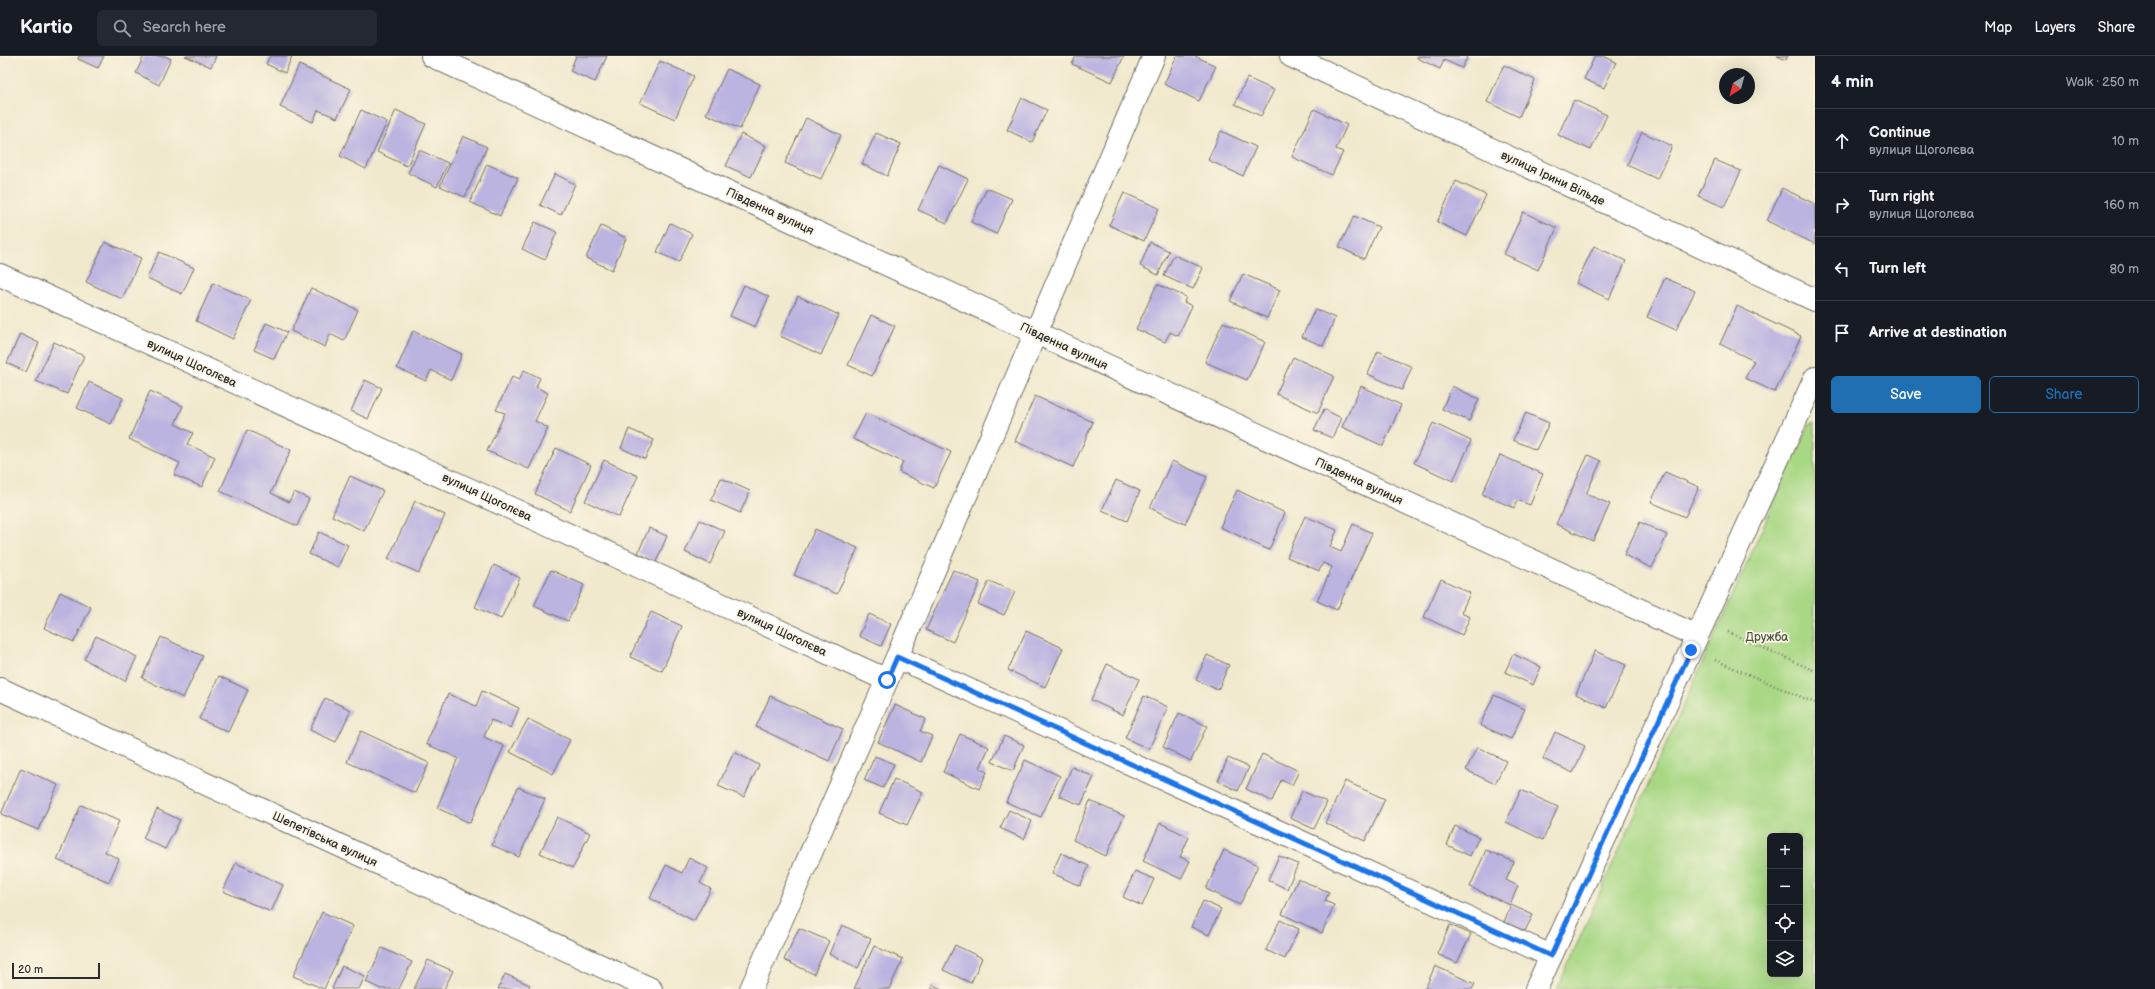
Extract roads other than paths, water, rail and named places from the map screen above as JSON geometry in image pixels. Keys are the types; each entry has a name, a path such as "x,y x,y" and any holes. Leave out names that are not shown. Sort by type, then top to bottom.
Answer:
{"street":[{"name":"Південна вулиця","path":"432,56 1697,636"},
{"path":"751,989 897,657 1154,56"},
{"name":"вулиця Ірини Вільде","path":"1291,56 1815,300"},
{"name":"вулиця Щоголєва","path":"0,275 887,680"},
{"path":"1536,989 1815,378"},
{"path":"897,657 1551,956"},
{"name":"Шепетівська вулиця","path":"0,689 651,989"}],"park label":[{"name":"Дружба","path":"1767,637"}]}
